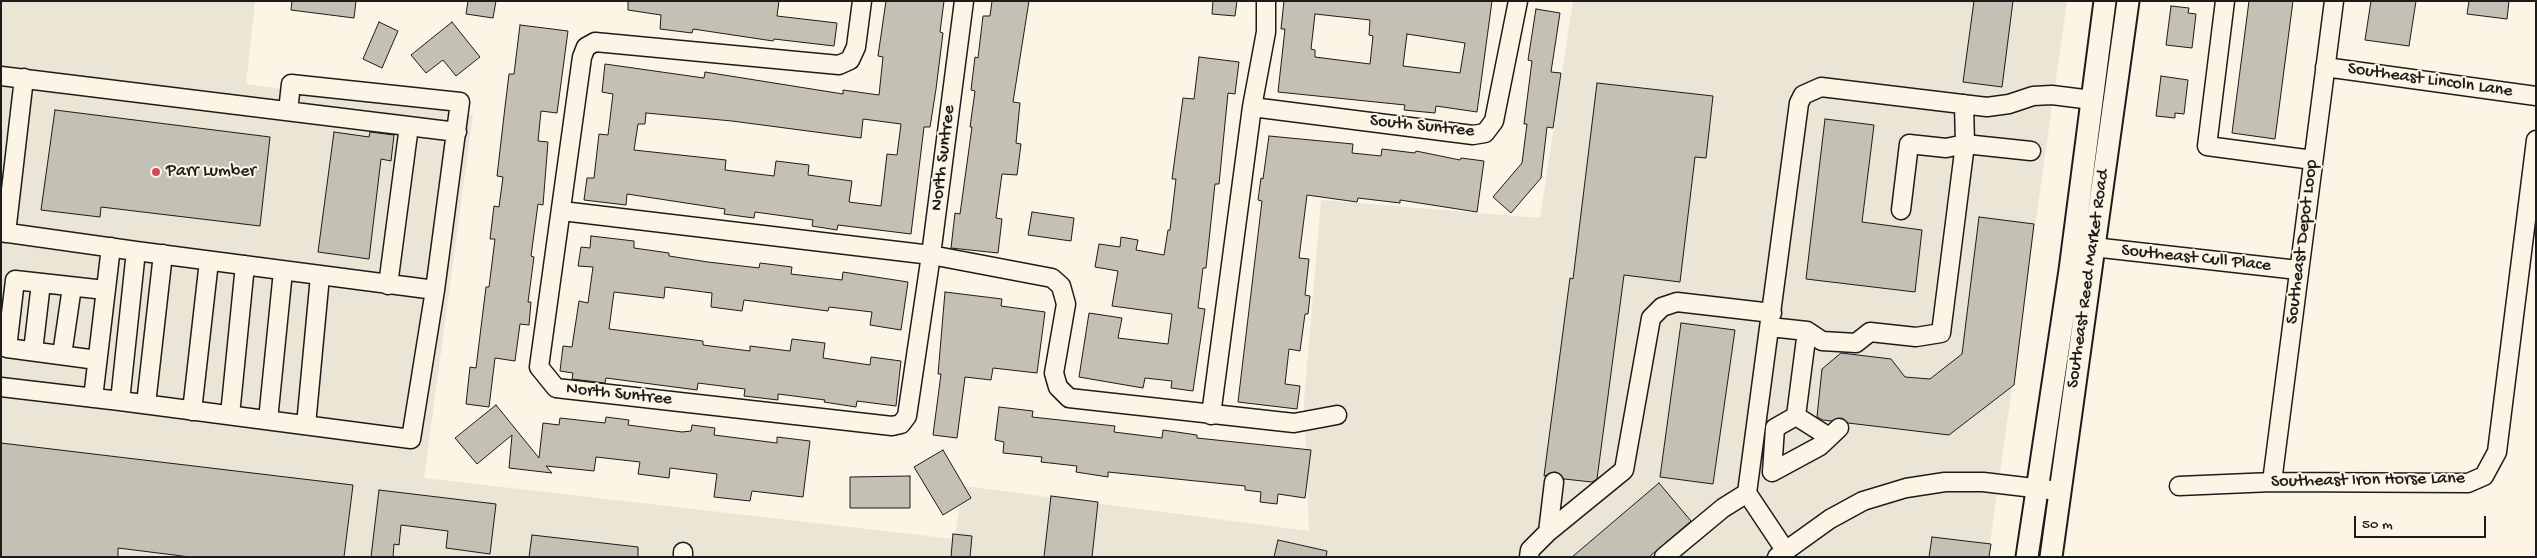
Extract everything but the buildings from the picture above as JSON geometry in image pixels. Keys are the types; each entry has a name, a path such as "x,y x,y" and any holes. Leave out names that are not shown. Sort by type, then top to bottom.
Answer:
{"main road":[{"name":"Southeast Reed Market Road","path":"2027,557 2092,100 2104,1"},
{"name":"Southeast Reed Market Road","path":"2051,557 2128,1"}],"street":[{"name":"North Suntree","path":"862,1 856,47 850,60 839,65 595,42 586,47 582,57 540,366 556,388 892,426 901,424 907,416 932,255 964,1"},
{"path":"1211,415 1252,107 1266,32 1266,1"},
{"name":"South Suntree","path":"1252,107 1473,135 1485,134 1494,121 1518,1"},
{"path":"2225,1 2207,146 2313,160"},
{"name":"Southeast Depot Loop","path":"2272,482 2334,1"},
{"name":"Southeast Lincoln Lane","path":"2325,67 2536,96"},
{"path":"1,76 457,132"},
{"path":"24,78 4,232 245,266 435,290"},
{"path":"1,387 411,439 435,290 460,102 291,84 288,111"},
{"path":"2059,491 1983,482 1945,482 1906,488 1863,501 1830,519 1781,554 1747,493 1799,103 1803,95 1821,86 1987,107 2009,104 2033,96 2052,95 2092,100"},
{"path":"1529,557 1530,550 1548,532 1624,470 1651,318 1662,307 1677,302 1770,320 1807,331 1822,340 1856,344 1870,332 1916,337 1941,333 1965,144 1964,104"},
{"path":"388,285 409,126"},
{"name":"Southeast Iron Horse Lane","path":"2179,486 2272,482 2468,483 2484,476 2497,452 2536,140"},
{"path":"1901,210 1909,144 1946,148 1965,144 2031,151"},
{"path":"562,211 932,255 1052,278 1061,286 1066,304 1054,373 1058,387 1069,398 1294,423 1337,415"},
{"path":"93,398 110,247"},
{"name":"Southeast Cull Place","path":"2093,247 2298,270"},
{"path":"120,401 136,251"},
{"path":"146,404 163,254"},
{"path":"192,411 209,261"},
{"path":"230,415 245,266"},
{"path":"268,420 283,271"},
{"path":"306,425 320,276"},
{"path":"97,360 7,348 15,280 105,290"},
{"path":"33,351 40,283"},
{"path":"62,355 72,287"},
{"path":"1796,416 1807,331"},
{"path":"1796,416 1834,433 1820,446 1772,472 1775,428 1796,416"},
{"path":"1548,532 1554,482"},
{"path":"1664,557 1723,508 1747,493"}],"shaded area":[{"path":"1,1 255,1 246,84 473,115 424,478 954,539 964,486 1309,531 1304,400 1321,200 1540,218 1573,1 2067,1 1988,557 1,557"}],"place":[{"name":"Parr Lumber","path":"156,172"}]}
